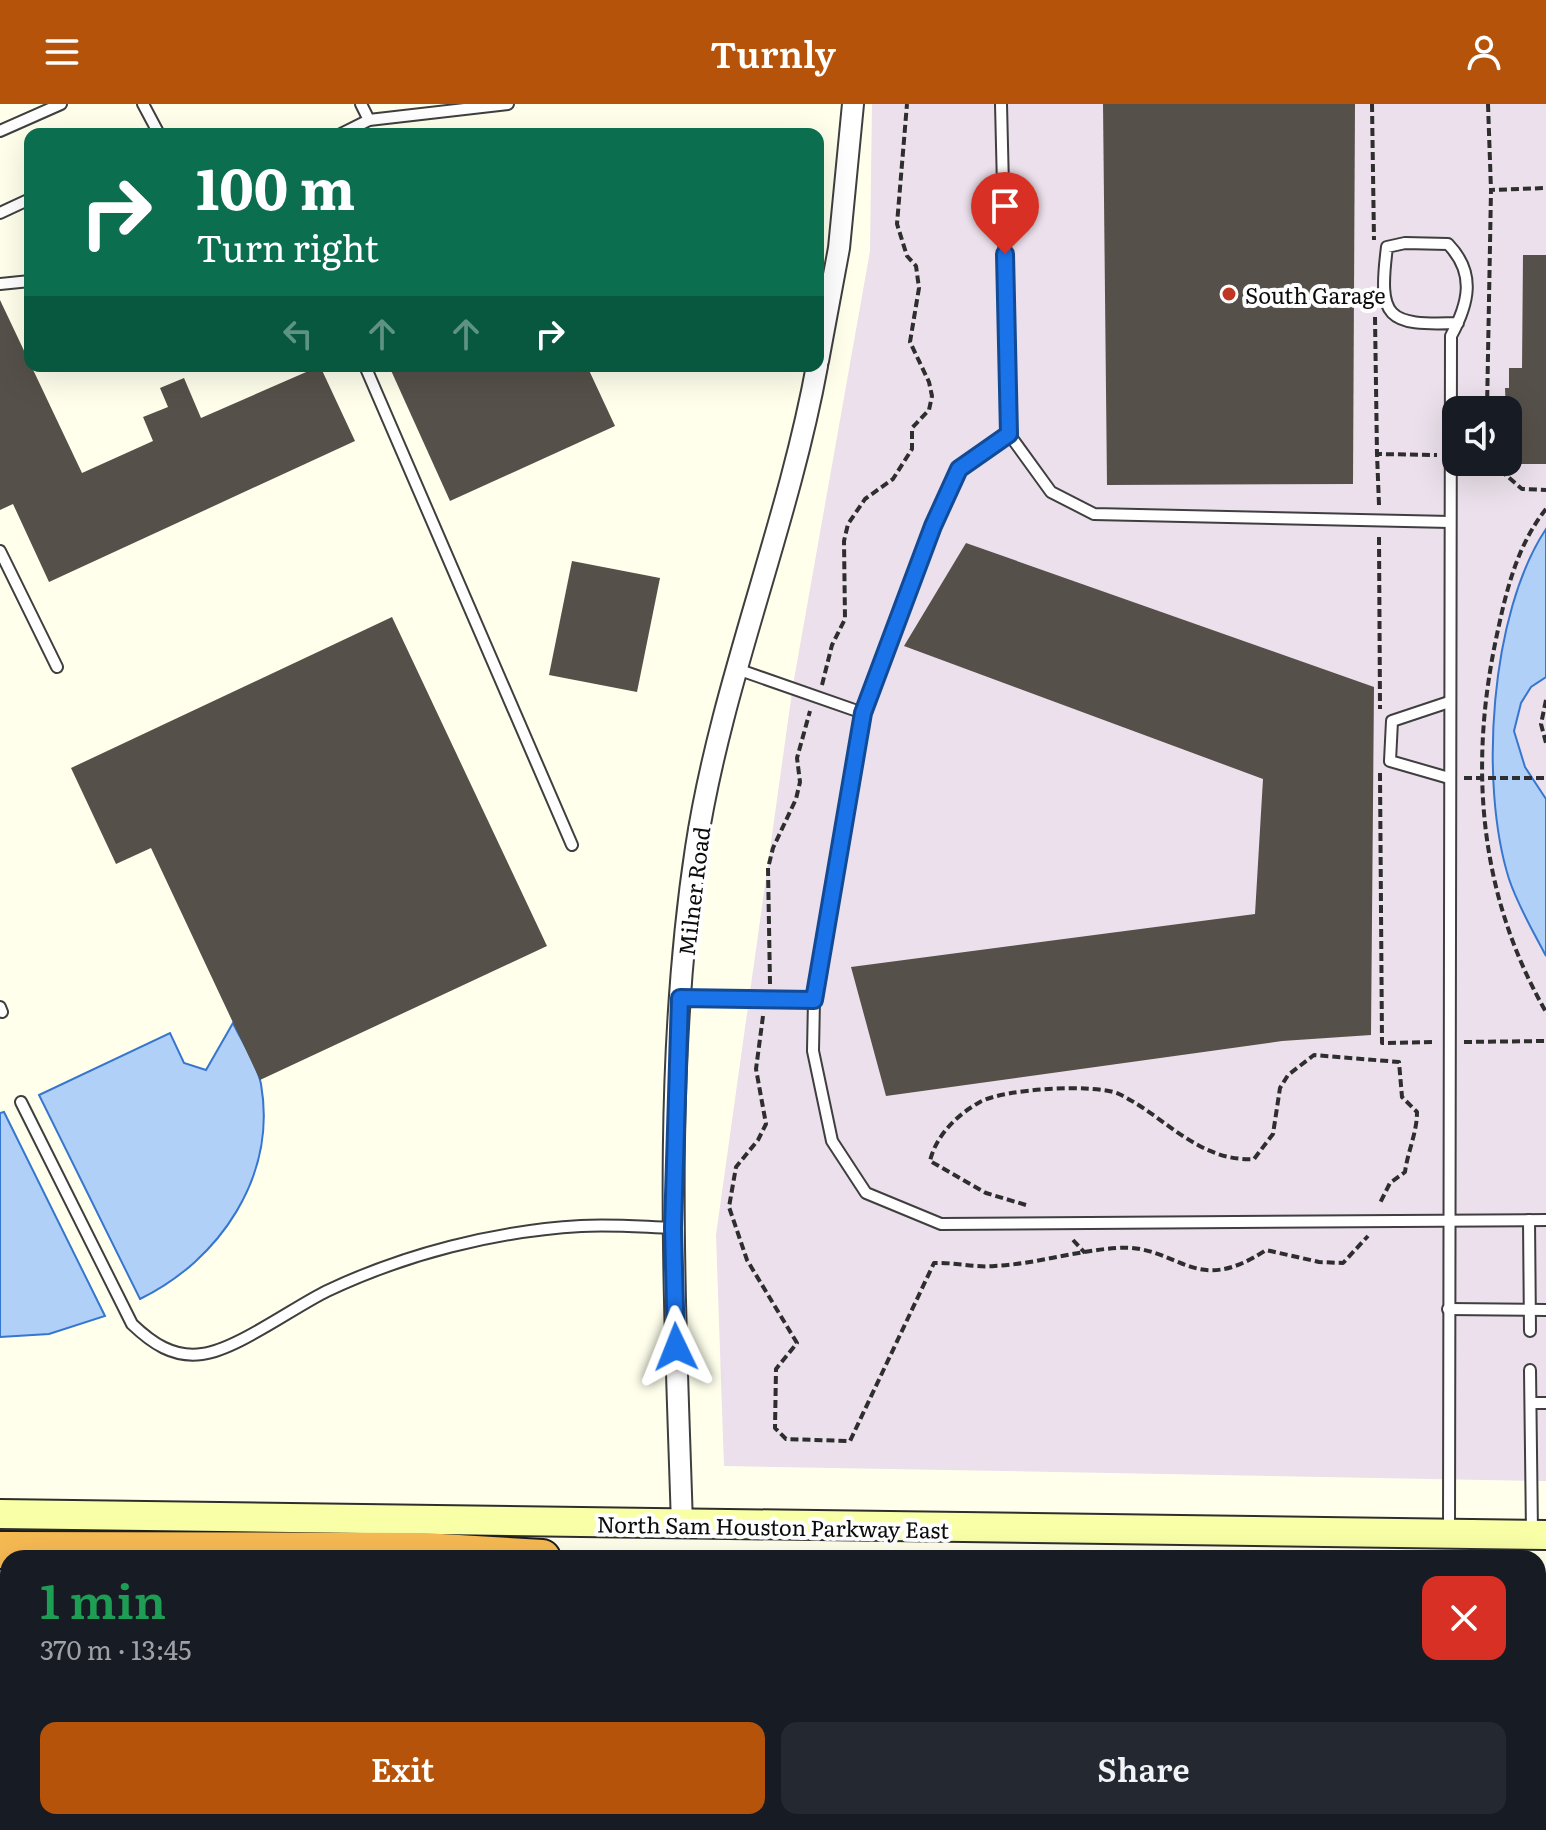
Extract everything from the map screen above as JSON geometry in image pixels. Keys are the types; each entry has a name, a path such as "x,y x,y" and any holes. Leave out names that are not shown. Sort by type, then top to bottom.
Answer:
{"main road":[{"name":"North Sam Houston Parkway East","path":"0,1514 1539,1534"}],"street":[{"name":"Milner Road","path":"824,331 839,248 853,104"},
{"name":"Milner Road","path":"682,1525 673,1228 680,998 696,847 737,669 816,372"}],"lane":[{"path":"0,131 60,104"},
{"path":"143,104 156,128"},
{"path":"361,104 369,120"},
{"path":"353,128 369,120 508,104"},
{"path":"1001,104 1009,434 1051,492 1094,514 1450,522"},
{"path":"0,213 24,202"},
{"path":"1449,1534 1447,1220 1451,336 1458,323 1468,289 1467,273 1460,257 1448,244 1405,243 1387,247 1382,288 1385,307 1394,317 1415,323 1458,323"},
{"path":"0,284 24,282"},
{"path":"368,372 572,845"},
{"path":"1009,434 959,469 933,526 863,713 814,1000 813,1051 832,1141 866,1193 941,1224 1546,1220"},
{"path":"0,551 57,667"},
{"path":"737,669 863,713"},
{"path":"1449,702 1392,721 1390,761 1449,778"},
{"path":"680,998 814,1000"},
{"path":"21,1102 132,1324 153,1344 180,1354 215,1351 327,1291 376,1270 450,1247 524,1232 584,1225 673,1228"},
{"path":"1529,1220 1530,1331"},
{"path":"1448,1309 1546,1310"},
{"path":"1530,1370 1539,1534"},
{"path":"1531,1403 1546,1403"}],"path":[{"path":"1487,396 1491,190 1488,104"},
{"path":"1491,190 1546,188"},
{"path":"1507,476 1522,489 1546,490"},
{"path":"1546,509 1525,540 1505,595 1483,712 1480,779 1490,868 1515,947 1546,1012"},
{"path":"1546,700 1541,724 1546,743"},
{"path":"1480,779 1543,778"},
{"path":"1314,1055 1399,1062 1402,1097 1417,1112 1417,1131 1409,1143 1405,1172 1390,1183 1368,1236 1343,1263 1319,1262 1266,1250 1250,1261 1212,1272 1195,1270 1137,1248 1085,1253 1057,1223 1043,1209 986,1193 930,1161 944,1132 983,1100 1063,1087 1094,1088 1117,1093 1210,1153 1233,1160 1254,1159 1273,1134 1280,1088 1288,1075 1314,1055"}],"shaded area":[{"path":"872,104 1546,104 1546,1481 724,1466 716,1235 793,685 870,251"}],"water":[{"path":"1546,529 1546,677 1531,687 1521,703 1514,731 1525,767 1546,799 1546,956 1509,879 1494,796 1493,749 1495,700 1512,606 1527,564"},
{"path":"233,1023 261,1084 264,1118 260,1151 251,1182 218,1238 195,1262 140,1299 39,1095 170,1033 184,1063 206,1070"},
{"path":"4,1112 105,1316 49,1334 0,1337 0,1113"}],"building":[{"name":"South Garage","path":"1103,104 1355,104 1353,484 1107,485"},
{"path":"1523,255 1546,255 1546,464 1522,464 1522,396 1505,396 1505,388 1509,388 1509,368 1522,368"},
{"path":"0,300 24,351 24,372 34,372 82,473 153,441 143,417 168,407 160,388 184,378 201,418 306,372 323,372 355,441 49,582 13,504 0,510"},
{"path":"392,372 590,372 615,426 450,501"},
{"path":"966,543 1374,687 1371,1035 1282,1041 886,1096 851,967 1255,914 1263,779 904,646"},
{"path":"572,561 660,578 637,692 549,675"},
{"path":"392,617 547,946 260,1080 151,848 116,864 71,768"}],"place":[{"name":"South Garage","path":"1229,294"}],"route":[{"path":"676,1347 673,1228 680,998 814,1000 863,713 933,526 959,469 1009,434 1005,254"}]}
